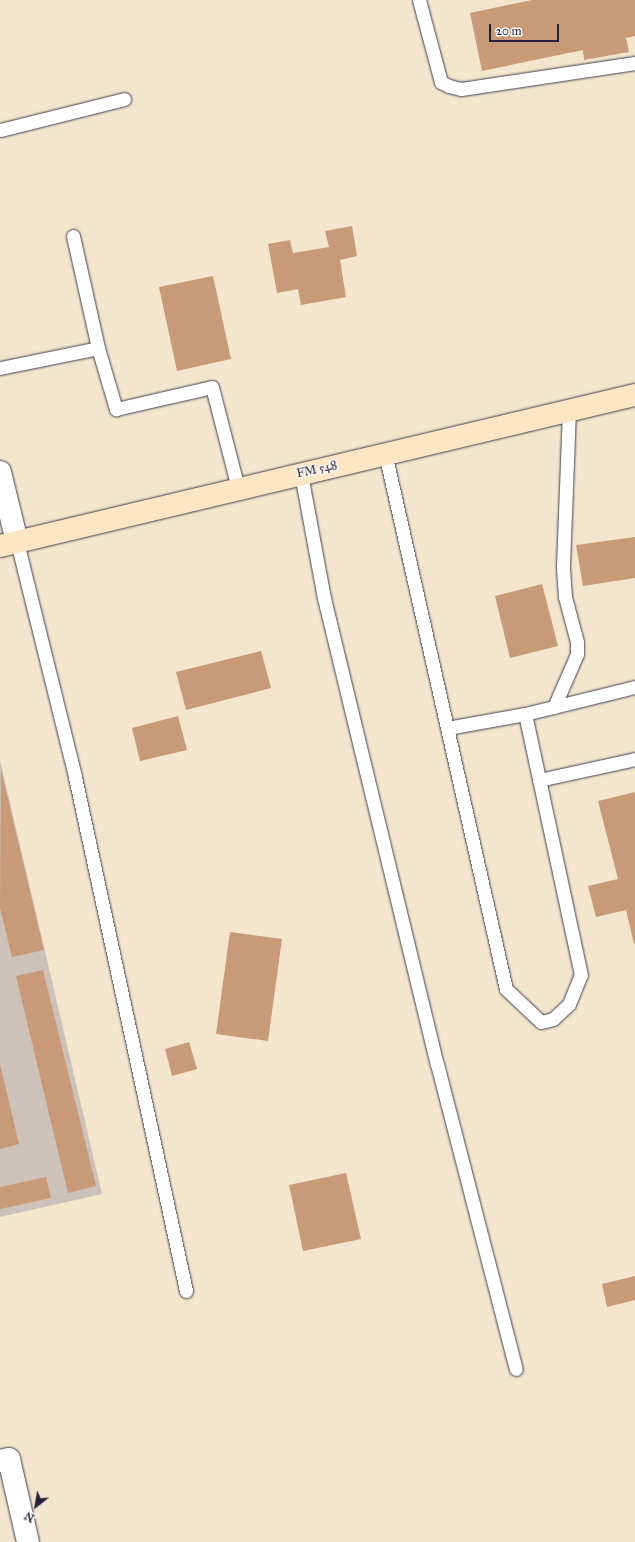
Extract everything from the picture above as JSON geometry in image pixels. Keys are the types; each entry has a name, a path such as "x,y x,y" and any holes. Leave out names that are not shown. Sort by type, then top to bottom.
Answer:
{"main road":[{"name":"FM 548","path":"8,544 384,453 635,395"}],"street":[{"path":"0,472 8,544"},
{"path":"4,1460 28,1542"}],"lane":[{"path":"419,0 441,82 449,86 461,89 635,63"},
{"path":"0,130 124,99"},
{"path":"73,236 98,348 116,409 212,387 238,488"},
{"path":"0,368 98,348"},
{"path":"554,707 577,654 577,642 565,598 563,566 569,410"},
{"path":"384,453 506,989 541,1022 553,1019 569,1004 581,975 525,714"},
{"path":"301,474 324,598 437,1064 516,1369"},
{"path":"8,544 75,778 186,1291"},
{"path":"447,728 525,714 635,687"},
{"path":"539,780 635,759"}],"shaded area":[{"path":"0,760 102,1194 0,1217"}],"building":[{"path":"532,0 635,0 635,36 626,38 629,52 584,60 583,50 482,71 470,13"},
{"path":"352,226 357,256 340,260 346,297 301,305 298,289 277,293 268,244 290,240 293,253 329,247 325,231"},
{"path":"213,276 231,359 177,371 159,287"},
{"path":"635,537 635,578 583,586 576,545"},
{"path":"542,584 558,646 510,658 495,596"},
{"path":"261,651 271,688 186,710 176,672"},
{"path":"178,716 187,750 140,761 132,728"},
{"path":"1,770 44,950 12,957 0,908"},
{"path":"635,792 634,944 626,910 596,917 588,886 618,879 598,801"},
{"path":"230,932 282,939 268,1041 216,1034"},
{"path":"43,970 96,1186 68,1193 16,976"},
{"path":"189,1042 197,1069 172,1076 165,1049"},
{"path":"0,1064 19,1144 0,1149"},
{"path":"346,1173 361,1239 303,1251 289,1185"},
{"path":"46,1177 51,1198 0,1209 0,1187"},
{"path":"635,1276 635,1300 607,1307 602,1284"}]}
